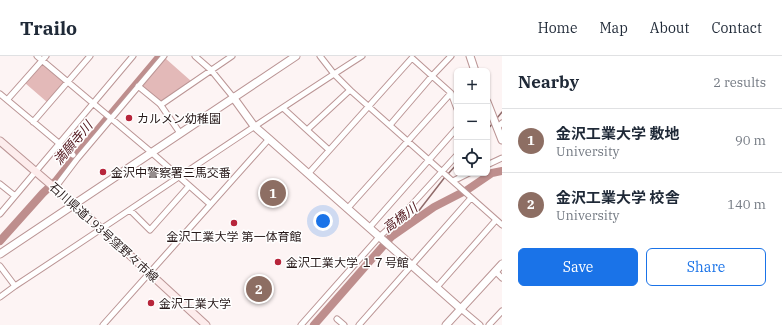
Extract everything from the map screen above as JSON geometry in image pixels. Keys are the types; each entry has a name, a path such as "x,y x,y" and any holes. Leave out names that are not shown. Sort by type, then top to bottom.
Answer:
{"main road":[{"name":"石川県道193号窪野々市線","path":"0,140 75,205 206,325"}],"street":[{"path":"37,56 44,58 68,82 210,204"},
{"path":"33,122 90,56"},
{"path":"0,214 133,56"},
{"path":"53,186 77,159 110,117 164,56"},
{"path":"195,56 211,70 234,97 254,126 268,140 480,325"},
{"path":"160,104 232,56"},
{"path":"0,254 296,56"},
{"path":"320,56 334,74 350,90 502,225"},
{"path":"0,297 102,230 254,126 362,56"},
{"path":"390,125 449,56"},
{"path":"470,56 474,68"},
{"path":"308,174 412,57 451,93 455,104"},
{"path":"7,100 44,58"},
{"path":"138,86 160,104 180,133"},
{"path":"307,130 350,90"},
{"path":"348,209 451,93"},
{"path":"0,94 73,156"},
{"path":"488,104 499,125 502,140"},
{"path":"283,108 329,150"},
{"path":"369,228 454,131"},
{"path":"103,325 268,140"},
{"path":"490,164 502,158"},
{"path":"301,325 380,237 397,221 454,159"},
{"path":"452,180 462,176"},
{"path":"0,184 15,196"},
{"path":"130,210 150,230 189,186"},
{"path":"358,325 412,266 469,196"},
{"path":"436,287 496,220"},
{"path":"446,325 502,264"},
{"path":"0,266 15,286"},
{"path":"495,271 502,278"},
{"path":"489,325 502,311"},
{"path":"337,319 344,325"}],"shaded area":[{"path":"165,58 191,81 161,103 140,86"},
{"path":"42,61 64,82 47,102 25,83"}],"waterway":[{"name":"満願寺川","path":"0,241 43,193 56,181 160,56"},
{"path":"497,118 502,112"},
{"path":"490,126 493,123"},
{"path":"448,174 454,167"},
{"name":"高橋川","path":"314,325 391,237 434,207 467,190 492,173 502,171"},
{"path":"407,226 445,177"}],"place":[{"name":"カルメン幼稚園","path":"129,118"},
{"name":"金沢中警察署三馬交番","path":"103,172"},
{"name":"金沢工業大学 敷地","path":"273,193"},
{"name":"金沢工業大学 第一体育館","path":"234,223"},
{"name":"金沢工業大学 １７号館","path":"278,262"},
{"name":"金沢工業大学 校舎","path":"259,289"},
{"name":"金沢工業大学","path":"151,303"}]}
